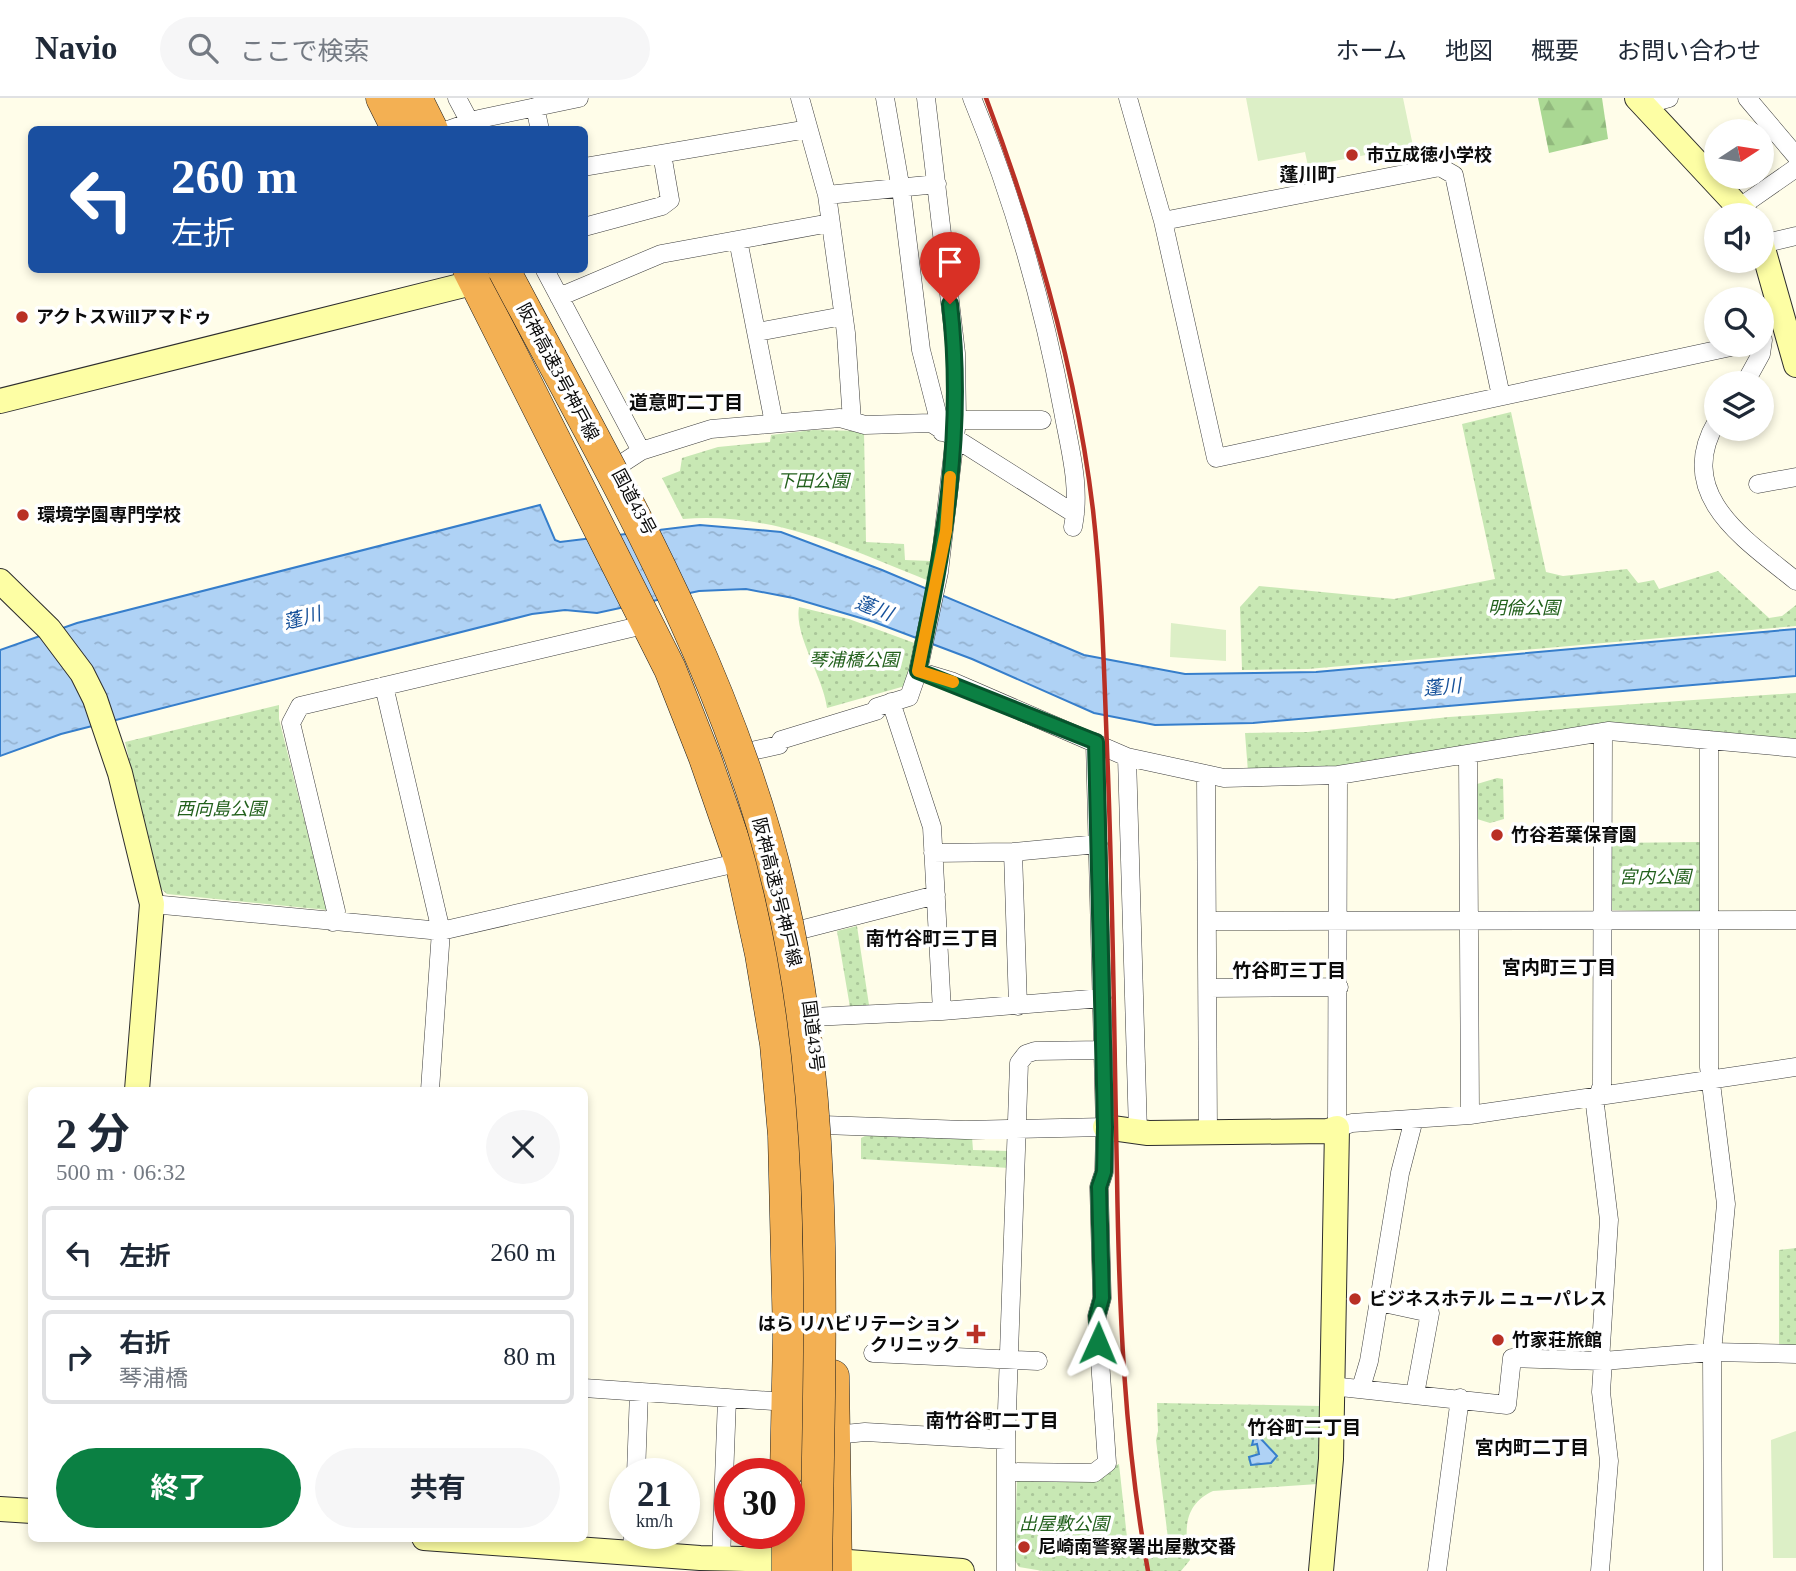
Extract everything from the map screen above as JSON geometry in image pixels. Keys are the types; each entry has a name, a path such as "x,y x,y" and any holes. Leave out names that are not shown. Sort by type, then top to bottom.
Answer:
{"highway":[{"path":"382,98 396,126"},
{"path":"390,98 404,126"},
{"path":"416,98 430,126"},
{"path":"424,98 438,126"},
{"path":"482,273 596,521 645,617 688,712 741,862 761,954 776,1044 784,1135 788,1228 787,1458"},
{"name":"阪神高速3号神戸線","path":"482,273 688,695 730,814 754,900 784,1084 790,1195 787,1458"},
{"name":"阪神高速3号神戸線","path":"482,273 658,563 697,646 741,757 781,892 799,981 815,1118 829,1568"},
{"name":"国道43号","path":"514,273 690,611 747,752 796,932 811,1017 822,1125 835,1435 829,1568"}],"street":[{"path":"457,98 472,126 531,105 579,98"},
{"path":"800,98 827,195 844,316 852,421"},
{"path":"747,752 779,745 781,740 876,711 877,707 909,697 918,671 936,590 946,531 948,436 921,350 885,98"},
{"path":"926,98 956,353 957,420 948,436"},
{"path":"615,468 641,451 711,429 840,418 865,425 932,424 1074,521 1079,498 1047,327 1019,223 972,98"},
{"path":"1128,98 1163,220 1216,458 1704,353"},
{"path":"1641,101 1669,98"},
{"path":"1747,98 1796,156"},
{"path":"1641,101 1736,203"},
{"path":"531,105 539,126"},
{"path":"588,166 808,129"},
{"path":"588,226 662,206 670,200 662,154"},
{"path":"1163,220 1440,167 1454,175 1501,396"},
{"path":"1753,203 1796,168"},
{"path":"827,195 937,184"},
{"path":"559,297 580,277 661,254 830,223"},
{"path":"1774,242 1796,236"},
{"path":"738,240 774,423"},
{"path":"0,401 482,273"},
{"path":"547,273 641,451"},
{"path":"1771,273 1792,335 1796,365"},
{"path":"757,332 844,316"},
{"path":"1774,338 1792,335"},
{"path":"957,420 1042,420"},
{"path":"1707,441 1704,472 1708,495 1737,533 1796,582"},
{"path":"1758,484 1796,477"},
{"path":"0,580 49,629 82,673 106,728 152,904 137,1087"},
{"path":"333,922 336,911 291,723 300,706 645,617"},
{"path":"918,671 1127,757 1206,774 1260,778 1338,775 1603,732 1796,748"},
{"path":"384,686 441,932 430,1087"},
{"path":"891,702 932,827 942,1011"},
{"path":"1600,1571 1609,1461 1601,1392 1601,1361 1609,1220 1595,1105 1602,1085 1603,732"},
{"path":"1709,740 1710,1080 1726,1204 1712,1352 1713,1571"},
{"path":"1006,1472 1094,1473 1107,1463 1097,1316 1102,1298 1099,1187 1104,1172 1105,1127 1096,742"},
{"path":"1468,754 1471,1115"},
{"path":"1127,757 1138,1132"},
{"path":"1206,774 1208,1133"},
{"path":"1321,1571 1331,1467 1339,987 1338,775"},
{"path":"933,853 1013,852 1098,844"},
{"path":"1013,852 1018,1006"},
{"path":"152,904 441,932 741,862"},
{"path":"796,932 936,895"},
{"path":"1208,921 1602,918 1796,920"},
{"path":"1208,988 1339,987"},
{"path":"811,1017 942,1011 1102,998"},
{"path":"1006,1571 1006,1440 1019,1063 1026,1054 1103,1050"},
{"path":"822,1125 1017,1129 1105,1127 1138,1132 1208,1133 1328,1131 1352,1123 1471,1115 1796,1067"},
{"path":"1360,1388 1369,1361 1400,1173 1414,1119"},
{"path":"1379,1302 1430,1313 1415,1394"},
{"path":"1331,1385 1507,1405 1513,1358 1601,1361 1712,1352 1796,1354"},
{"path":"873,1353 1038,1362"},
{"path":"588,1388 787,1402"},
{"path":"637,1458 639,1392"},
{"path":"1437,1571 1460,1398"},
{"path":"721,1559 727,1399"},
{"path":"835,1435 865,1432 1006,1440"},
{"path":"0,1509 28,1511"},
{"path":"540,1542 609,1543"},
{"path":"666,1549 721,1559 786,1554 829,1568 962,1571"}],"green space":[{"path":"1246,98 1403,98 1413,146 1308,166 1305,152 1258,161"},
{"path":"1538,98 1602,98 1608,139 1549,153"},
{"name":"明倫公園","path":"1511,412 1546,572 1563,576 1627,569 1638,583 1654,580 1659,589 1718,571 1769,618 1782,616 1796,605 1796,626 1308,669 1242,670 1240,607 1259,586 1394,599 1495,579 1462,424"},
{"name":"下田公園","path":"813,430 864,431 866,542 904,544 905,560 931,561 929,581 839,545 779,527 716,518 683,519 662,478 680,471 682,458 718,447 770,442 771,435"},
{"name":"琴浦橋公園","path":"799,607 849,619 917,644 905,686 827,708 801,631"},
{"path":"1171,623 1226,630 1226,661 1170,657"},
{"path":"1796,693 1796,741 1611,724 1338,769 1248,772 1245,733 1308,732 1449,717"},
{"name":"西向島公園","path":"279,705 279,719 327,910 167,894 159,887 125,742"},
{"path":"1497,778 1503,779 1504,819 1490,823 1477,819 1477,784"},
{"name":"宮内公園","path":"1703,842 1702,909 1698,912 1608,910 1607,843"},
{"path":"857,926 869,1005 850,1007 837,931"},
{"path":"867,1135 972,1137 973,1150 1009,1151 1009,1168 861,1159 861,1138"},
{"path":"1796,1248 1796,1347 1779,1347 1779,1250"},
{"name":"出屋敷公園","path":"1157,1403 1321,1406 1318,1484 1213,1491 1203,1497 1191,1511 1188,1520 1190,1560 1181,1571 1043,1571 1019,1567 1014,1559 1017,1479 1107,1469 1119,1464 1129,1556 1169,1547 1156,1440"},
{"path":"1796,1431 1796,1558 1773,1558 1771,1440"}],"water":[{"name":"蓬川","path":"540,505 555,540 560,542 700,525 781,532 882,570 1084,655 1185,674 1316,672 1796,629 1796,676 1253,723 1155,725 1094,713 972,659 874,622 793,598 746,589 699,591 597,613 565,610 532,614 61,734 0,756 0,650 77,623"},
{"path":"1257,1425 1262,1426 1261,1439 1277,1456 1271,1463 1251,1465 1249,1457 1259,1454 1257,1444 1252,1445"}],"railway":[{"path":"986,98 1052,301 1076,404 1093,510 1099,570 1109,802 1121,1324 1133,1473 1148,1571"}],"slow traffic":[{"path":"950,477 946,531 918,671 953,682"}],"place":[{"name":"市立成徳小学校","path":"1352,155"},
{"name":"アクトスWillアマドゥ","path":"22,317"},
{"name":"環境学園専門学校","path":"23,515"},
{"name":"竹谷若葉保育園","path":"1497,835"},
{"name":"ビジネスホテル ニューパレス","path":"1355,1299"},
{"name":"はら リハビリテーション クリニック","path":"976,1334"},
{"name":"竹家荘旅館","path":"1498,1340"},
{"name":"尼崎南警察署出屋敷交番","path":"1024,1547"}],"district":[{"name":"蓬川町","path":"1308,174"},
{"name":"道意町二丁目","path":"686,402"},
{"name":"南竹谷町三丁目","path":"932,938"},
{"name":"宮内町三丁目","path":"1559,967"},
{"name":"竹谷町三丁目","path":"1289,970"},
{"name":"南竹谷町二丁目","path":"992,1420"},
{"name":"竹谷町二丁目","path":"1304,1427"},
{"name":"宮内町二丁目","path":"1532,1447"}],"route":[{"path":"950,304 956,353 957,420 946,531 918,671 951,681 1096,742 1105,1127 1104,1172 1099,1187 1102,1298 1097,1316 1098,1343"}]}
